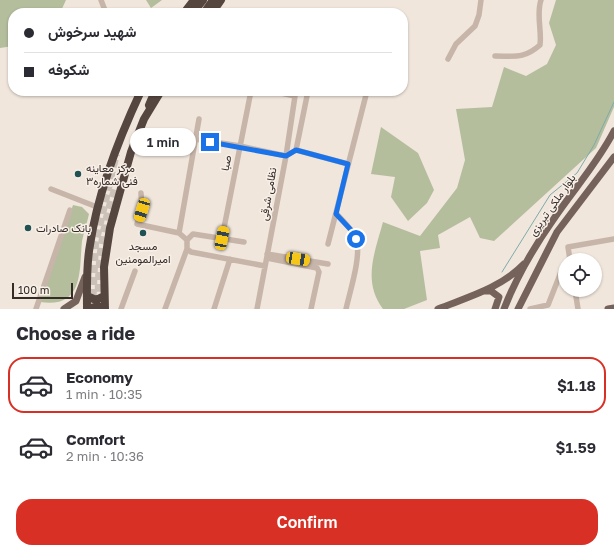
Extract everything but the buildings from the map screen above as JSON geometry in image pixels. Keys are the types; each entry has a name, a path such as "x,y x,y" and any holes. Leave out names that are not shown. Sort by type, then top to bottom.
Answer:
{"highway":[{"path":"188,8 194,0"},
{"path":"197,8 203,0"},
{"path":"139,96 118,148 110,161 97,207 90,240 87,309 98,306 104,309 104,267 108,235 131,152 153,96"},
{"path":"144,119 158,96"},
{"path":"87,296 96,300 104,296"}],"main road":[{"name":"بلوار ملکى تبریزى","path":"504,309 511,292 530,257 553,220 592,169 614,131"},
{"name":"بلوار ملکى تبریزى","path":"519,305 557,232 614,156"},
{"path":"438,309 482,292 516,272 530,257"},
{"path":"64,309 76,301 82,290 88,266"},
{"path":"482,292 491,291 496,293 498,298 495,309"},
{"path":"608,309 614,308"}],"street":[{"path":"448,59 456,44 475,26 479,15 481,0"},
{"path":"495,56 518,56 530,54 540,45 542,35 539,6 542,0"},
{"name":"صبا","path":"222,238 250,96"},
{"name":"نظامی شرقی","path":"257,309 286,156 295,96"},
{"path":"296,150 307,96"},
{"path":"328,244 366,96"},
{"path":"179,233 199,119"},
{"path":"176,136 240,146 286,156 296,150 348,164"},
{"path":"51,189 97,207"},
{"path":"141,193 142,210 137,224 179,233 187,240"},
{"path":"36,309 70,210"},
{"path":"336,214 352,231 356,239 357,252 346,309"},
{"path":"165,309 187,249 187,240 193,234 244,242"},
{"path":"569,253 568,247 614,239"},
{"path":"187,249 191,252 265,266"},
{"path":"267,256 328,264"},
{"path":"267,256 317,268 319,272 311,309"},
{"path":"214,309 230,259"},
{"path":"121,309 135,271"},
{"path":"530,309 548,307 558,278"},
{"path":"576,297 578,309"}],"green space":[{"path":"0,0 66,0 62,8 8,8 8,47 0,48"},
{"path":"146,0 162,0 151,8"},
{"path":"556,0 614,0 614,107 596,148 494,241 480,238 470,217 438,235 440,248 420,251 427,300 404,309 383,309 373,288 372,266 383,222 420,236 457,188 465,160 456,109 492,107 504,67 526,76 547,64 556,45 549,23"},
{"path":"381,127 418,153 434,190 427,203 408,221 391,197 395,177 371,174"},
{"path":"73,205 82,207 89,214 82,241 77,284 72,293 65,299 55,302 40,302"}],"waterway":[{"path":"502,272 550,195 577,173 594,145 614,102"}],"tunnel":[{"path":"92,309 95,244 116,154"},
{"path":"99,304 100,260 104,232 118,180 125,164"}],"place":[{"name":"مرکز معاینه فنی شماره۳","path":"78,174"},
{"name":"بانک صادرات","path":"28,228"},
{"name":"مسجد امیرالمومنین","path":"143,233"}],"route":[{"path":"210,142 240,146 286,156 296,150 348,164 336,214 352,231 356,239"}]}
